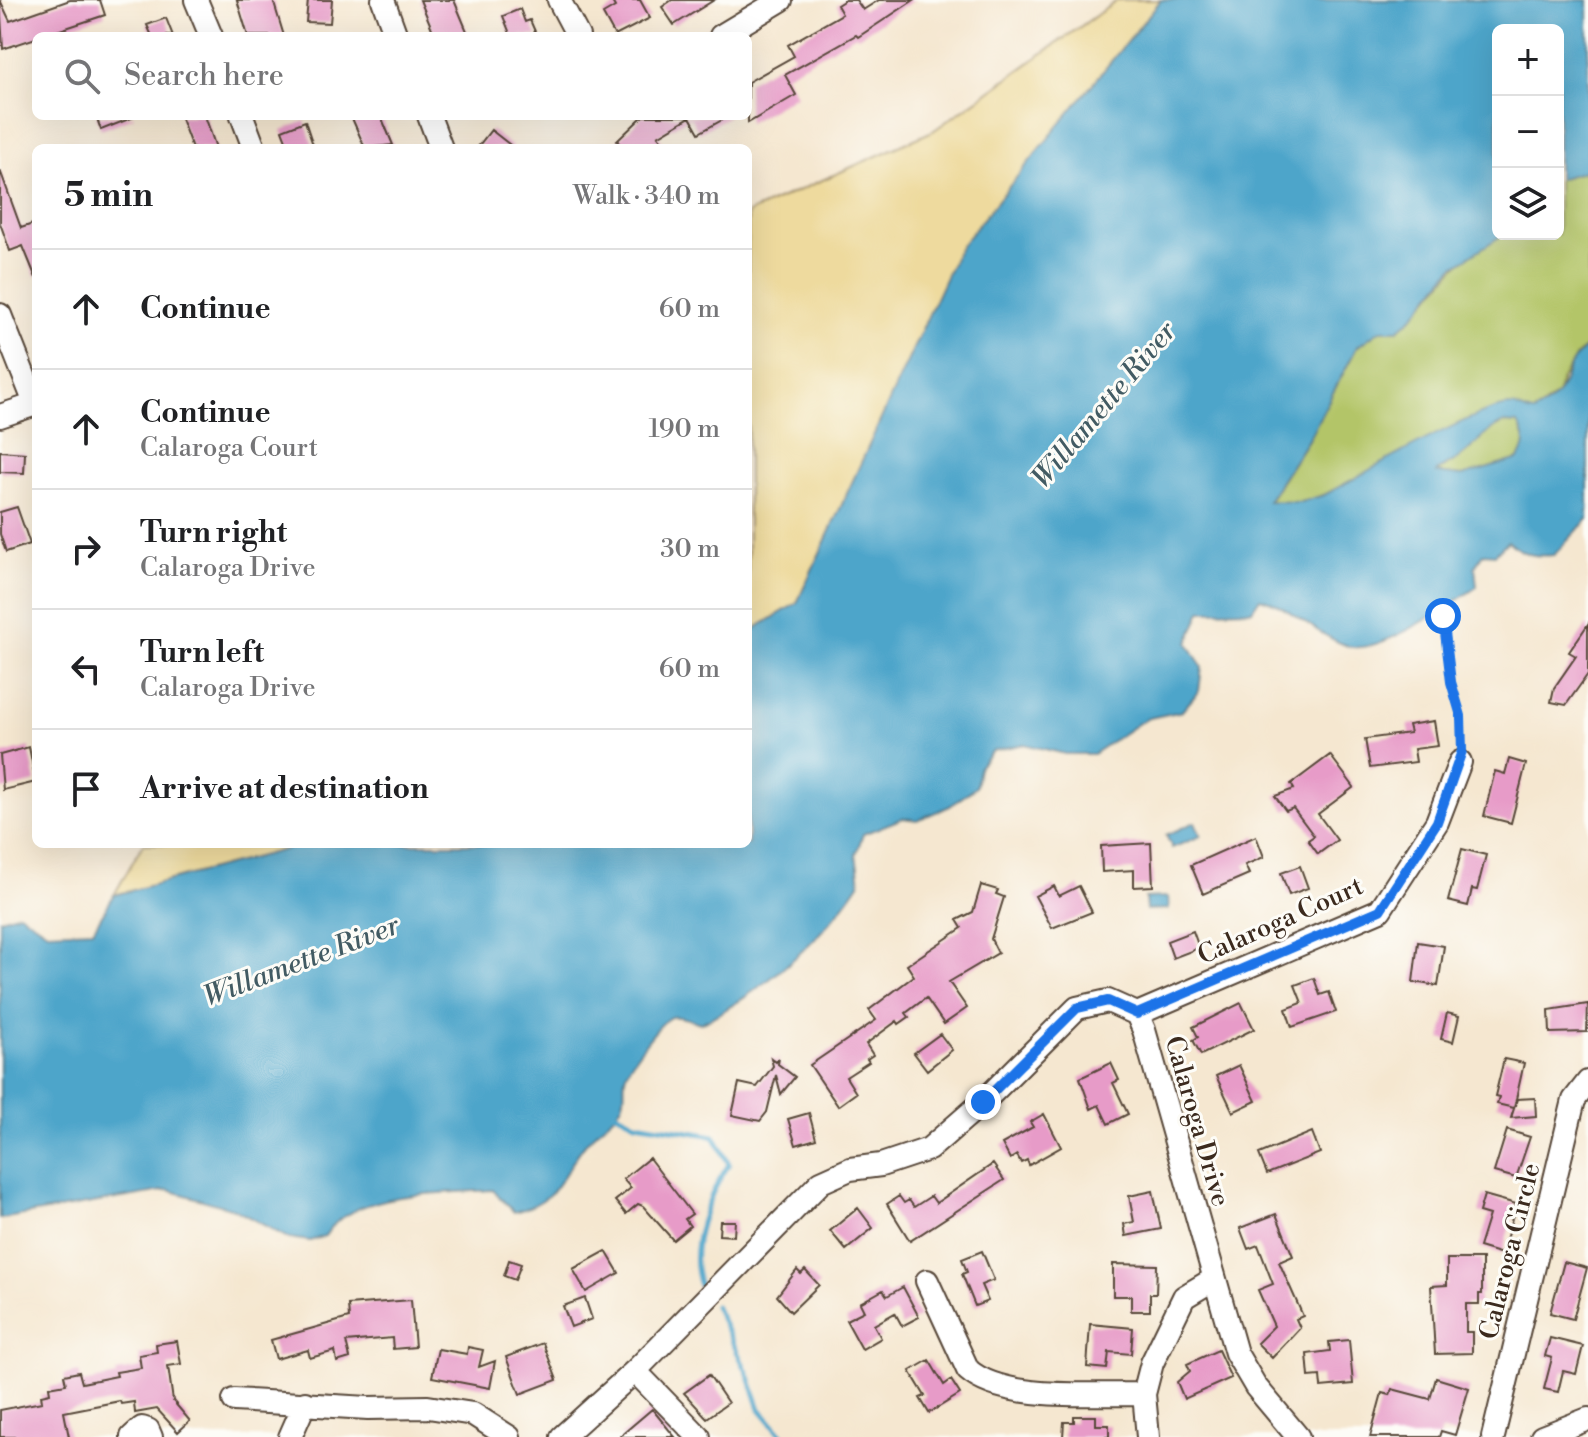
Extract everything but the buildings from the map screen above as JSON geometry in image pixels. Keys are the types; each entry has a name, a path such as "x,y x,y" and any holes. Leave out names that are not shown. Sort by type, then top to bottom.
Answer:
{"street":[{"path":"196,0 209,32"},
{"path":"383,0 395,32"},
{"path":"559,0 576,32"},
{"path":"728,32 781,0"},
{"path":"244,120 252,144"},
{"path":"430,120 439,144"},
{"path":"0,315 32,395"},
{"path":"0,416 32,406"},
{"name":"Calaroga Court","path":"1137,1014 1380,910 1437,822 1460,762"},
{"name":"Calaroga Drive","path":"562,1437 635,1371 821,1182 850,1169 881,1165 929,1149 974,1110 1077,1008 1108,1001 1137,1014 1240,1361 1298,1437"},
{"name":"Calaroga Circle","path":"1493,1437 1574,1100 1588,1082"},
{"path":"1148,1437 1144,1394 1152,1363 1184,1297 1214,1279"},
{"path":"927,1281 968,1370 980,1380 1019,1390 1144,1394"},
{"path":"635,1371 699,1437"},
{"path":"234,1400 303,1409 428,1407 473,1414 509,1437"},
{"path":"290,1437 303,1409"},
{"path":"1542,1437 1588,1419"},
{"path":"132,1437 142,1428 148,1430 151,1437"}],"path":[{"path":"1443,616 1451,682 1461,716 1460,762"}],"green space":[{"path":"1588,170 1588,346 1578,353 1562,379 1557,395 1534,413 1462,422 1324,495 1300,502 1268,502 1309,438 1357,347 1380,329 1398,330 1458,265 1486,243 1492,240 1564,240 1564,177"},
{"path":"1504,423 1519,424 1527,445 1519,459 1462,476 1436,473 1467,452 1483,434"}],"sand":[{"path":"1118,0 1161,0 960,248 797,603 752,631 752,211 933,131"},
{"path":"141,848 291,848 114,895"}],"water":[{"name":"Willamette River","path":"1161,0 1588,0 1588,170 1564,177 1564,24 1492,24 1492,240 1495,240 1453,267 1412,318 1398,330 1380,330 1357,347 1309,438 1268,501 1300,502 1324,495 1447,429 1495,409 1514,406 1534,413 1556,396 1571,364 1588,346 1588,519 1554,555 1529,554 1508,541 1495,554 1483,553 1475,567 1477,587 1414,627 1361,647 1336,641 1283,608 1260,598 1252,610 1201,611 1188,643 1202,667 1199,691 1182,711 1145,719 1093,754 1065,754 1024,744 992,751 979,767 976,787 950,806 917,820 903,818 863,834 856,854 860,882 828,924 769,980 724,1010 701,1023 671,1017 661,1025 626,1073 624,1099 620,1108 586,1143 550,1194 529,1207 514,1212 493,1190 401,1197 356,1210 338,1221 325,1236 310,1241 288,1238 234,1209 168,1190 0,1219 0,919 19,913 47,932 93,930 114,895 291,848 752,848 752,631 797,603 959,248","holes":["1504,423 1518,424 1525,442 1519,459 1462,476 1436,473"]},
{"path":"1195,822 1201,836 1172,848 1166,835"},
{"path":"1168,897 1169,909 1146,910 1145,898"}],"waterway":[{"path":"616,1113 636,1123 714,1136 729,1164 707,1206 697,1238 696,1271 700,1286"},
{"path":"715,1306 748,1374 760,1409 784,1437"}],"route":[{"path":"983,1102 1077,1008 1092,1002 1108,1001 1123,1005 1137,1014 1380,910 1437,822 1460,762 1461,716 1451,682 1443,616"}]}
